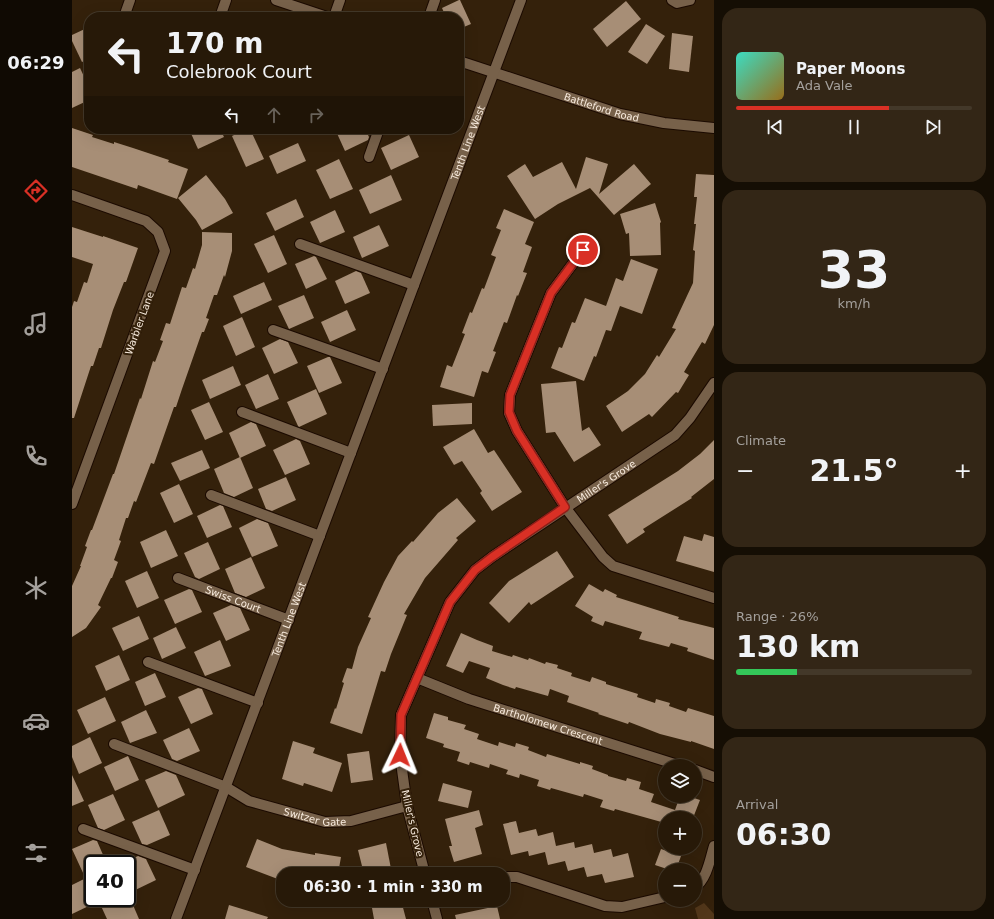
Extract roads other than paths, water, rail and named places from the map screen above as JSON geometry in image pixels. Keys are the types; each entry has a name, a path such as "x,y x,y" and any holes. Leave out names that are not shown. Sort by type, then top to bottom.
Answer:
{"street":[{"path":"126,12 130,0"},
{"path":"222,12 226,0"},
{"path":"276,0 310,12"},
{"path":"336,12 340,0"},
{"path":"430,12 434,0"},
{"name":"Tenth Line West","path":"176,919 521,0"},
{"path":"672,0 677,3 690,0"},
{"name":"Battleford Road","path":"464,63 620,114 664,123 714,128"},
{"path":"369,157 376,134"},
{"name":"Warbler Lane","path":"72,195 146,221 158,232 164,251 72,504"},
{"path":"300,244 414,285"},
{"path":"583,250 551,293 510,395 509,412 517,431 565,507 603,557 613,566 714,598"},
{"path":"273,330 383,369"},
{"name":"Miller's Grove","path":"423,867 408,806 400,755 401,715 450,602 475,570 492,557 675,435 690,418 714,383"},
{"path":"242,412 351,453"},
{"path":"211,495 320,536"},
{"name":"Swiss Court","path":"178,578 289,620"},
{"path":"148,662 258,703"},
{"name":"Bartholomew Crescent","path":"417,678 469,699 659,759"},
{"path":"114,744 226,787"},
{"path":"702,772 714,776"},
{"name":"Switzer Gate","path":"226,787 249,801 326,822 351,821 408,806"},
{"path":"83,829 194,870"},
{"path":"702,878 714,846"},
{"path":"510,877 517,877 605,906 622,908 658,900"},
{"path":"434,907 437,919"}]}
